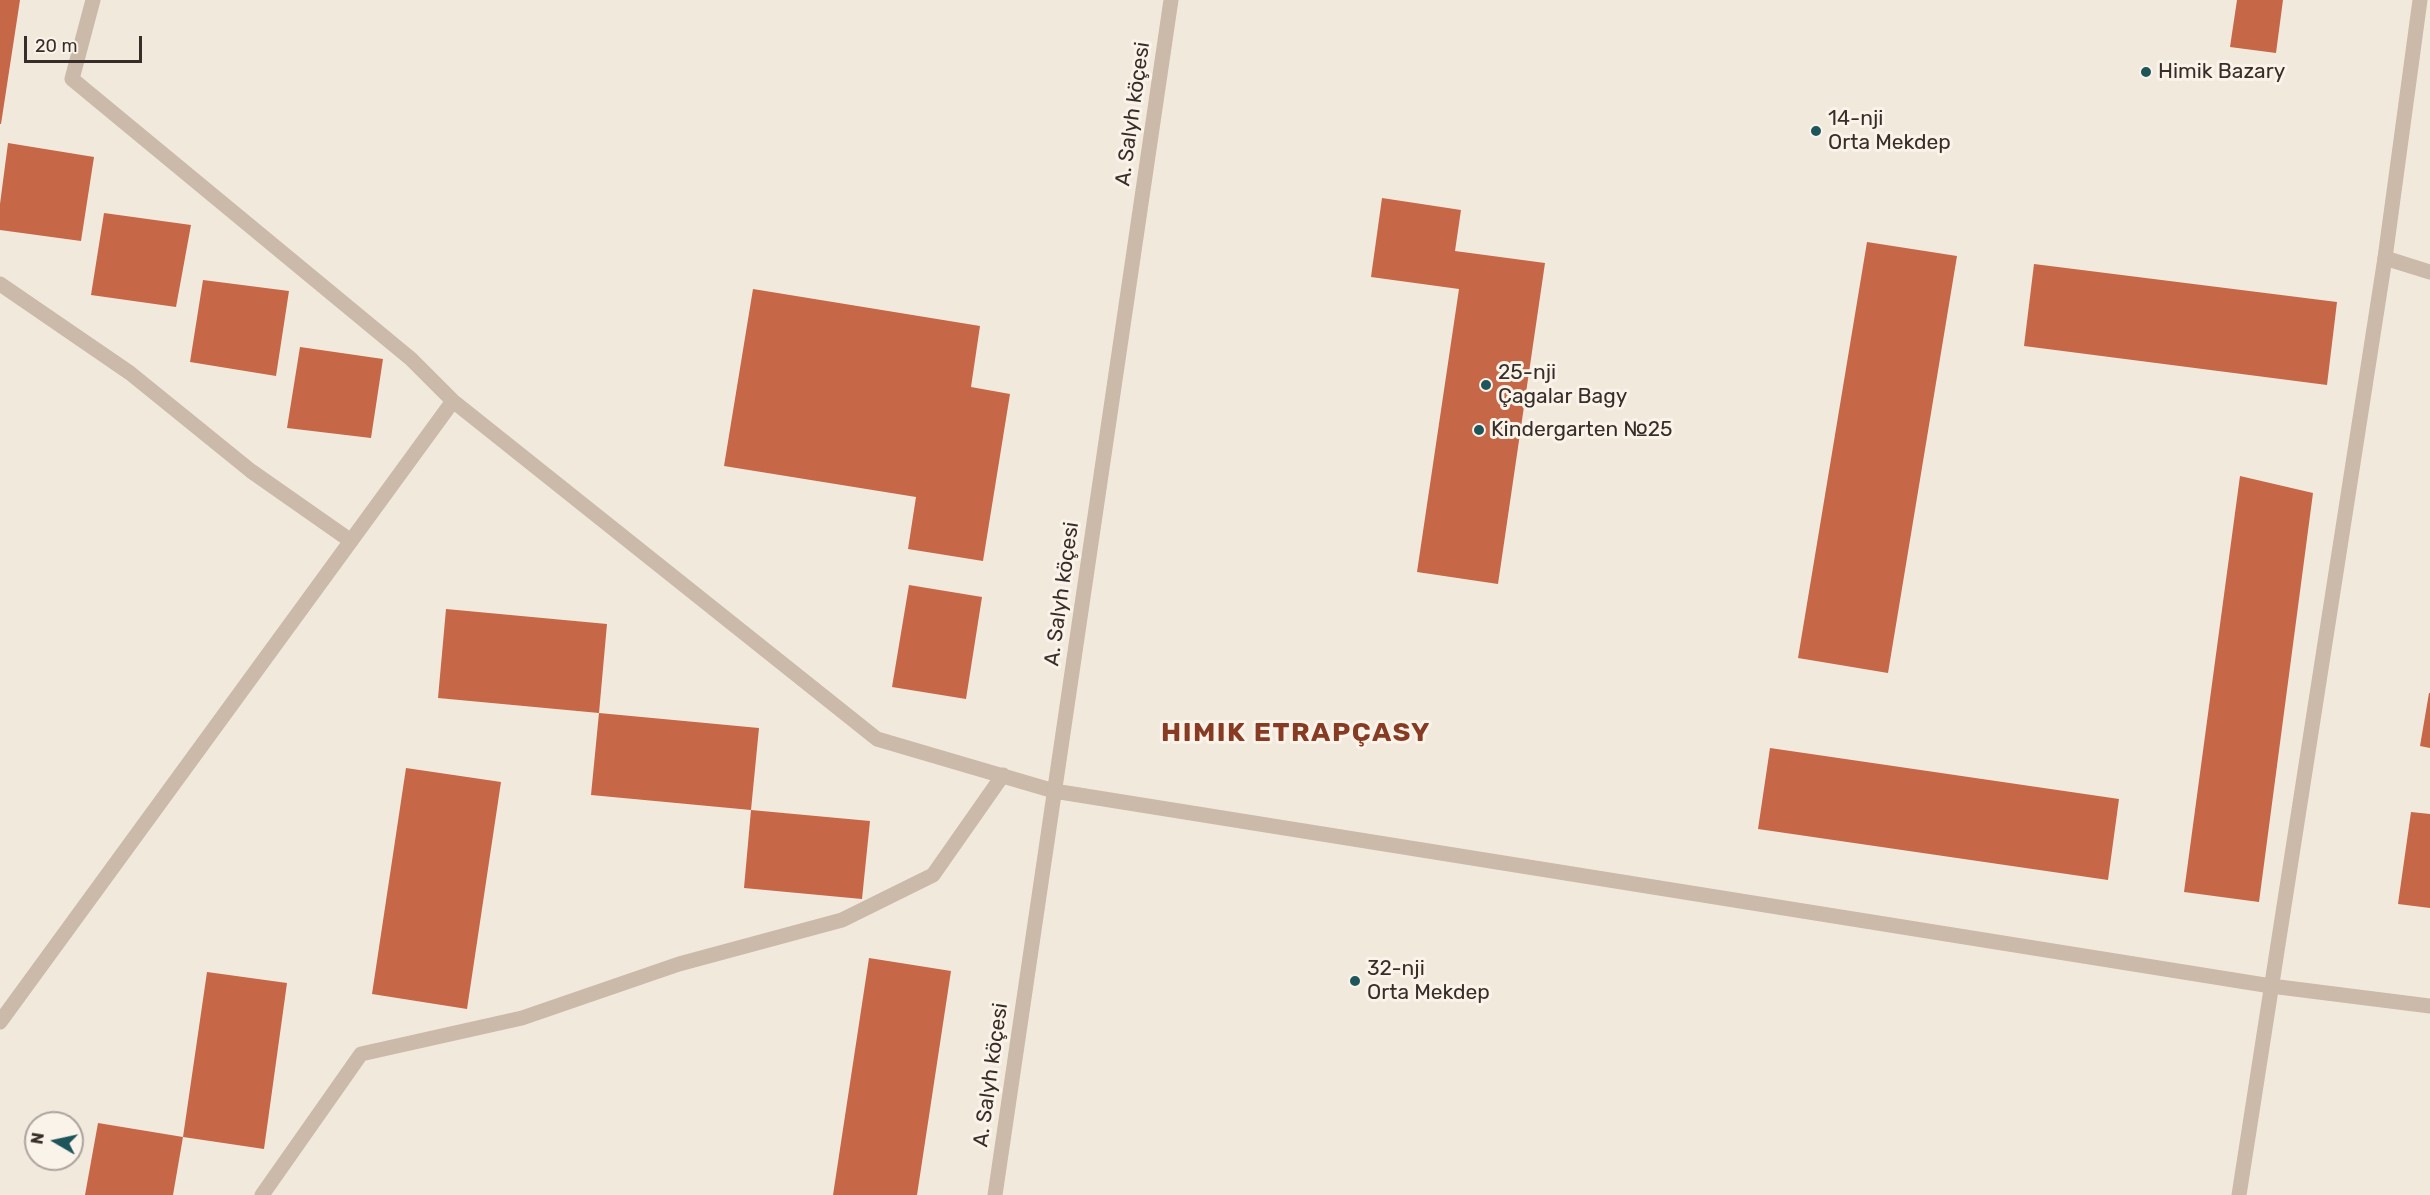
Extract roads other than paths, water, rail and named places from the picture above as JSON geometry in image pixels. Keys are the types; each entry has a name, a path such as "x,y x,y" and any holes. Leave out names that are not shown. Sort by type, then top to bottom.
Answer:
{"street":[{"path":"93,0 72,79 411,359 453,402 878,739 1054,791 2271,986 2430,1006"},
{"name":"A. Salyh köçesi","path":"995,1195 1171,0"},
{"path":"2239,1195 2385,258 2420,0"},
{"path":"2385,258 2430,272"},
{"path":"0,284 130,373 251,471 351,541"},
{"path":"0,1022 453,402"},
{"path":"262,1195 361,1054 522,1018 679,964 842,920 933,875 1004,775"}],"place":[{"name":"Himik Bazary","path":"2146,72"},
{"name":"14-nji Orta Mekdep","path":"1816,131"},
{"name":"25-nji Çagalar Bagy","path":"1486,385"},
{"name":"Kindergarten №25","path":"1479,430"},
{"name":"32-nji Orta Mekdep","path":"1355,981"}],"district":[{"name":"HIMIK ETRAPÇASY","path":"1296,733"}]}
